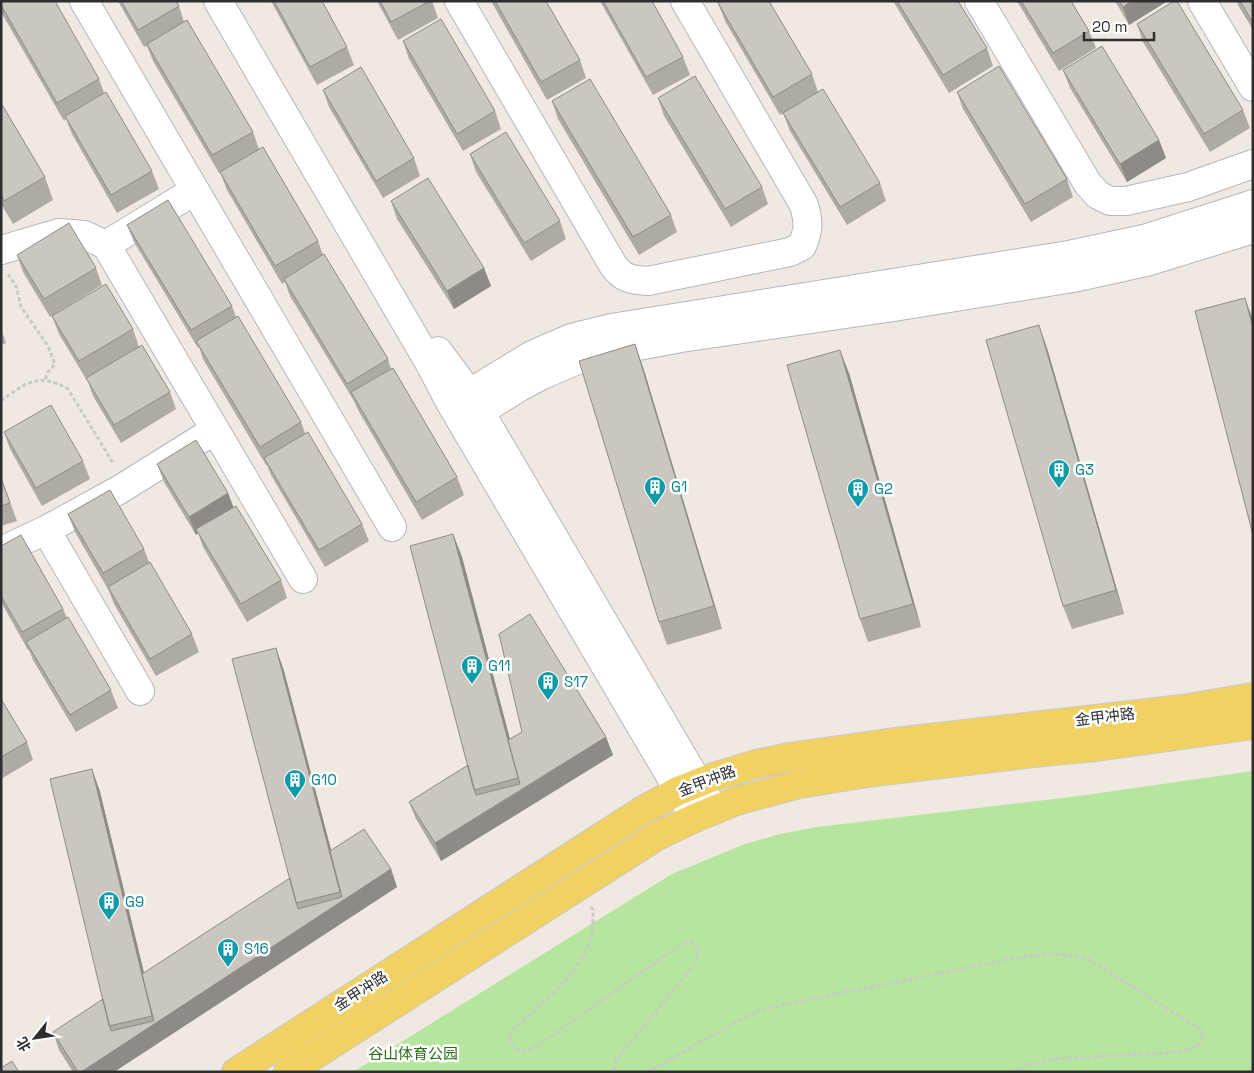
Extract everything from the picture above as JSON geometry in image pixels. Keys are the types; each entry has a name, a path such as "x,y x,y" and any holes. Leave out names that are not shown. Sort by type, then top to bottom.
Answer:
{"main road":[{"name":"金甲冲路","path":"236,1072 640,812 713,776 756,764 842,749 1182,709 1253,698"},
{"name":"金甲冲路","path":"288,1072 657,836 736,801 808,782 874,772 1105,746 1253,725"}],"street":[{"path":"84,1 392,527"},
{"path":"218,1 430,364 465,408"},
{"path":"233,1 440,354 465,408 705,814"},
{"path":"459,1 613,266 619,274 632,280 648,281 790,252 802,246 808,231 808,220 804,204 685,1"},
{"path":"979,1 1088,184 1098,195 1110,201 1126,202 1188,187 1253,164"},
{"path":"1202,1 1253,87"},
{"path":"106,244 194,191"},
{"path":"465,408 532,355 571,338 611,328 1069,255 1144,239 1253,204"},
{"path":"465,408 575,361 617,350 681,338 884,309 1073,278 1150,261 1253,229"},
{"path":"4,260 59,233 84,235 106,244 303,579"},
{"path":"1,551 46,530 126,485 215,430"},
{"path":"46,530 140,691"}],"path":[{"path":"4,260 16,286 21,307 48,346 55,364 48,372 45,380"},
{"path":"1,401 38,379 56,382 68,389 126,485"},
{"path":"578,886 593,910 592,933 585,954 573,972 519,1022 510,1034 511,1042 517,1050 527,1050 543,1042 683,943 694,943 698,952 695,964 616,1060 614,1072"},
{"path":"648,1072 743,1018 763,1009 1020,957 1049,954 1070,954 1088,959 1203,1030 1202,1040 1196,1047 1182,1052 1053,1059 1029,1064 1013,1072"}],"green space":[{"name":"谷山体育公园","path":"1253,771 1253,1072 353,1072 672,874 745,844 780,834 817,827 1079,796"}],"building":[{"path":"1,1 55,1 99,79 57,103 1,5"},
{"path":"121,1 176,1 179,6 138,30"},
{"path":"274,1 322,1 347,47 310,67"},
{"path":"380,1 430,1 391,22"},
{"path":"495,1 546,1 580,60 541,82"},
{"path":"603,1 652,1 683,57 646,77"},
{"path":"722,1 769,1 812,74 773,97 718,3"},
{"path":"897,1 958,1 987,48 943,75"},
{"path":"1021,1 1071,1 1089,31 1053,53"},
{"path":"1119,1 1132,1 1123,7"},
{"path":"1177,1 1243,110 1204,134 1137,24"},
{"path":"1240,1 1253,1 1253,23"},
{"path":"441,19 495,111 457,134 403,41"},
{"path":"187,20 253,132 212,155 147,44"},
{"path":"1102,46 1159,140 1120,164 1063,70"},
{"path":"999,66 1067,179 1025,204 957,92"},
{"path":"361,67 414,158 376,181 323,90"},
{"path":"695,76 762,187 725,209 658,98"},
{"path":"590,79 671,215 633,237 552,101"},
{"path":"823,89 880,183 840,207 783,113"},
{"path":"106,92 152,171 111,195 65,116"},
{"path":"1,103 45,177 4,201 1,195"},
{"path":"506,132 560,221 524,243 470,154"},
{"path":"263,147 318,241 275,266 220,172"},
{"path":"428,178 484,268 447,291 391,201"},
{"path":"168,200 232,306 191,330 127,225"},
{"path":"69,223 96,268 44,299 17,255"},
{"path":"324,254 388,359 347,384 284,279"},
{"path":"106,284 133,329 79,361 52,316"},
{"path":"1245,298 1253,328 1253,535 1195,311"},
{"path":"238,316 301,422 260,447 196,341"},
{"name":"G3","path":"1039,325 1116,590 1063,606 986,340"},
{"name":"G1","path":"635,344 714,606 659,622 579,361"},
{"path":"142,345 170,392 114,425 86,378"},
{"name":"G2","path":"840,350 913,604 860,619 787,365"},
{"path":"393,368 457,477 416,502 351,392"},
{"path":"51,405 83,461 36,488 4,432"},
{"path":"308,432 362,524 319,550 264,458"},
{"path":"196,440 228,493 189,517 157,464"},
{"path":"1,478 10,503 1,506"},
{"path":"110,490 144,549 103,573 68,514"},
{"path":"236,506 281,580 241,604 196,529"},
{"name":"G11","path":"453,534 518,778 474,790 410,546"},
{"path":"21,535 63,609 22,632 1,596 1,546"},
{"path":"150,562 192,634 150,659 108,587"},
{"name":"S17","path":"530,614 606,737 435,843 409,802 468,765 476,795 520,784 508,740 522,732 499,634"},
{"path":"68,617 111,690 70,715 26,642"},
{"name":"G10","path":"276,648 340,892 296,903 232,659"},
{"path":"1,699 27,742 1,757"},
{"name":"G9","path":"92,769 152,1016 109,1026 50,779"},
{"path":"364,829 391,869 81,1072 78,1072 53,1032 103,999 111,1031 154,1021 142,974 290,878 298,909 342,897 330,851"},
{"path":"12,1061 19,1072 1,1072 1,1068"}],"place":[{"name":"G3","path":"1059,489"},
{"name":"G1","path":"655,506"},
{"name":"G2","path":"858,508"},
{"name":"G11","path":"472,685"},
{"name":"S17","path":"548,701"},
{"name":"G10","path":"295,799"},
{"name":"G9","path":"109,921"},
{"name":"S16","path":"228,968"}]}
